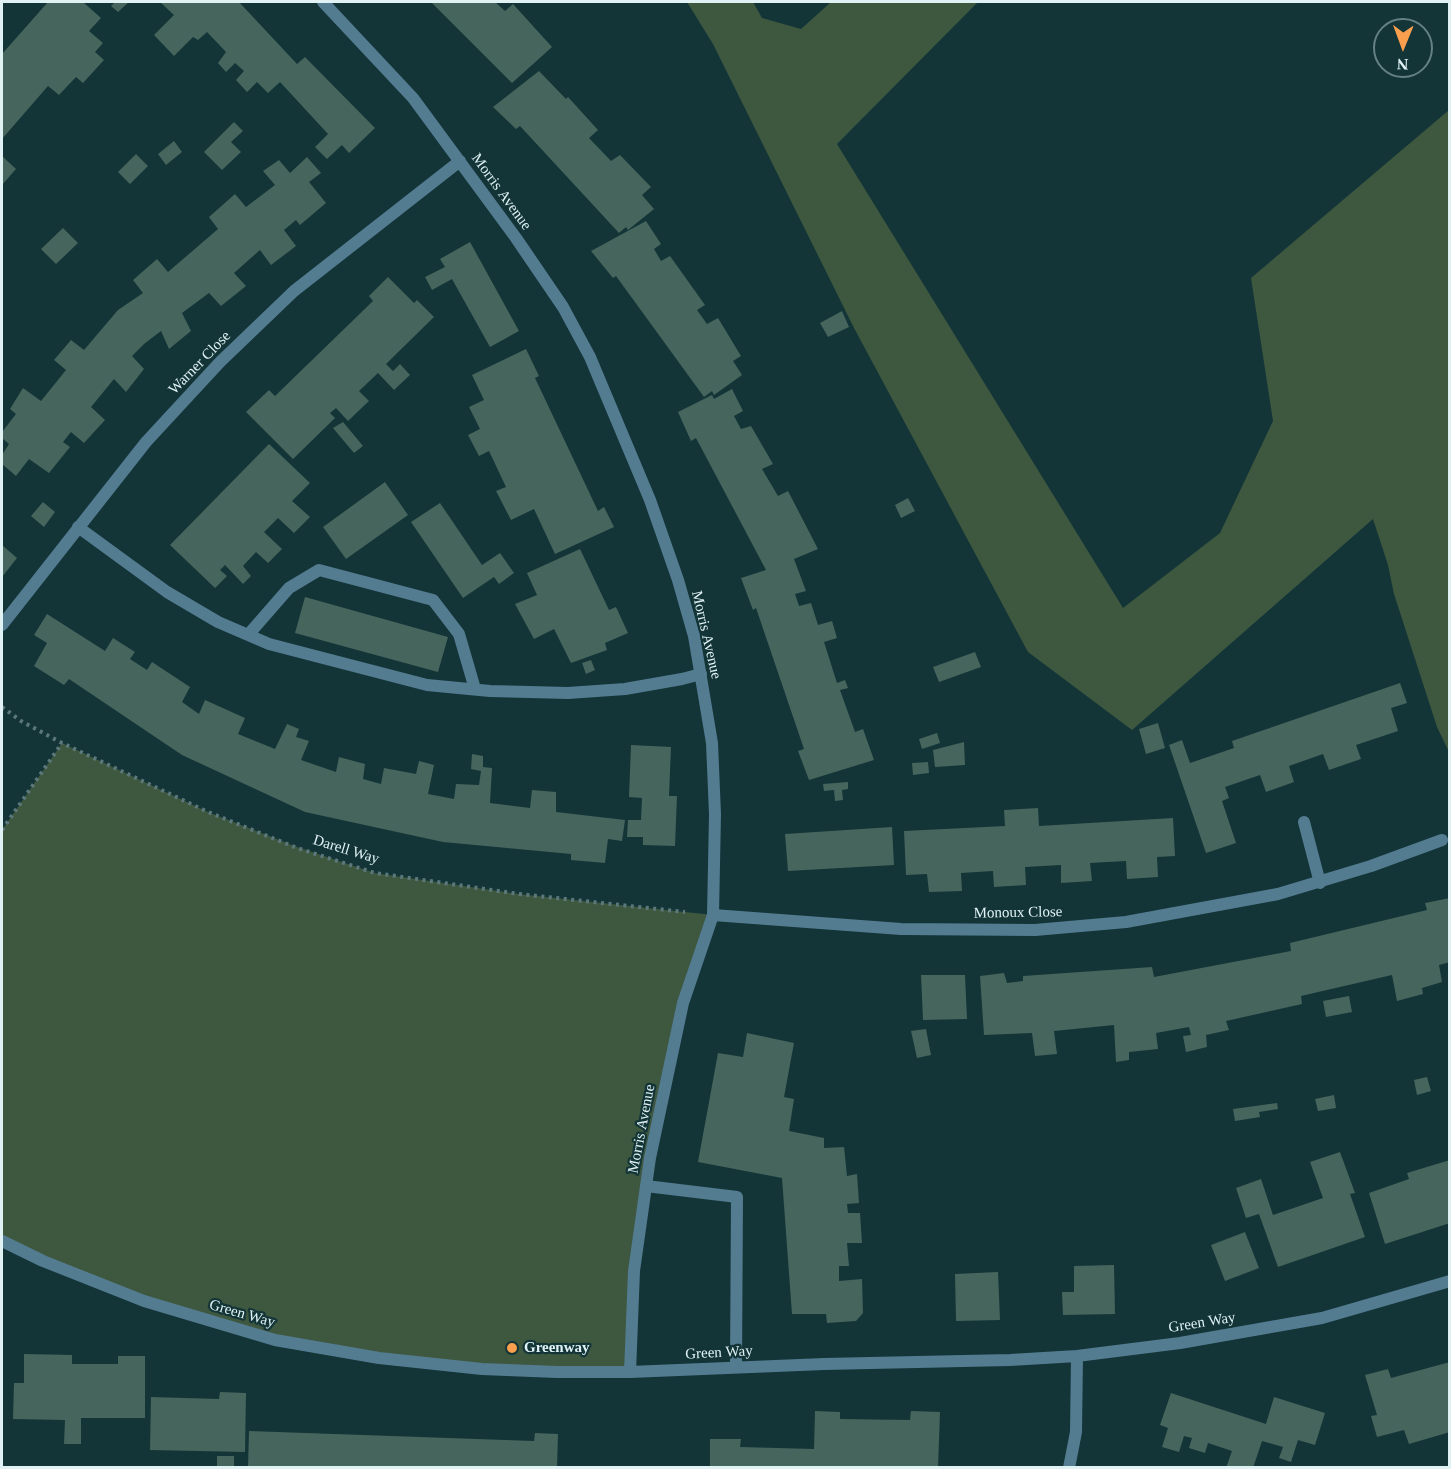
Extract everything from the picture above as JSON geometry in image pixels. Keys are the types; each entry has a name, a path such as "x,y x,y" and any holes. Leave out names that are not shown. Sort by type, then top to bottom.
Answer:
{"street":[{"name":"Morris Avenue","path":"323,2 414,98 516,238 562,307 590,357 650,500 694,636 712,743 713,915 683,1003 650,1158 634,1271 630,1372"},
{"name":"Warner Close","path":"2,625 146,442 220,362 294,291 460,161"},
{"path":"78,526 167,592 218,622 269,644 427,685 568,693 625,689 682,680 701,674"},
{"path":"248,635 289,588 320,570 433,600 459,634 475,689"},
{"path":"1305,822 1320,882"},
{"name":"Monoux Close","path":"713,915 901,929 1035,930 1126,922 1278,894 1371,866 1442,840"},
{"path":"646,1186 736,1197 736,1367"},
{"name":"Green Way","path":"2,1241 43,1261 144,1301 275,1340 379,1358 482,1369 557,1372 630,1372 1077,1356 1180,1343 1322,1318 1449,1281"},
{"path":"1069,1467 1076,1432 1077,1356"}],"path":[{"name":"Darell Way","path":"2,707 21,721 62,743 208,812 297,848 375,873 519,894 713,915"},
{"path":"2,830 62,743"}],"green space":[{"path":"687,2 753,2 762,18 801,29 831,2 978,2 837,144 1123,608 1220,533 1273,421 1251,278 1449,110 1449,752 1437,727 1394,594 1388,565 1373,519 1132,730 1028,652 854,328 713,44"},
{"path":"62,743 208,812 297,847 375,873 519,894 713,915 683,1003 650,1158 630,1372 482,1369 275,1340 144,1301 2,1241 2,830"}],"building":[{"path":"48,2 83,2 101,18 89,31 103,43 95,52 104,60 83,83 76,77 59,95 48,86 2,139 2,54"},
{"path":"115,2 129,2 118,12 111,6"},
{"path":"160,2 239,2 297,64 305,57 375,128 349,153 342,145 327,159 315,147 328,134 280,82 268,93 257,82 247,92 236,80 244,71 235,63 226,72 218,63 226,52 207,32 198,40 193,37 174,56 154,35 174,15"},
{"path":"431,2 495,2 505,11 513,4 552,47 512,83"},
{"path":"539,71 566,99 568,97 598,130 589,138 611,161 620,155 651,187 642,195 654,209 628,230 626,227 619,233 520,126 516,129 493,107"},
{"path":"234,122 243,131 231,142 241,152 222,170 204,152"},
{"path":"174,141 182,152 166,165 158,154"},
{"path":"136,154 148,166 130,184 118,172"},
{"path":"2,156 16,169 2,185"},
{"path":"307,157 321,173 309,182 326,203 300,225 296,220 284,230 296,246 271,265 260,250 234,273 246,286 221,306 209,293 182,313 191,331 169,349 161,331 144,344 132,356 144,369 126,392 114,379 91,407 105,420 84,443 71,432 63,442 70,447 49,473 29,459 16,476 2,464 2,455 9,444 2,438 2,432 16,414 10,409 23,388 41,401 66,370 54,360 71,340 84,350 118,310 143,293 133,280 157,259 168,272 218,229 209,217 235,194 246,207 275,185 263,171 279,160 290,173"},
{"path":"646,221 661,244 654,249 661,261 670,256 705,305 697,310 707,324 718,318 741,356 733,361 742,375 714,395 712,391 704,397 616,276 613,278 591,251"},
{"path":"63,228 78,243 56,264 41,249"},
{"path":"470,242 519,331 490,347 452,279 432,290 425,277 445,267 440,259"},
{"path":"388,277 414,303 417,300 434,317 386,364 393,371 400,364 410,375 394,390 378,373 359,391 369,401 348,421 336,408 330,413 335,418 293,459 246,412 269,390 275,396 373,301 369,296"},
{"path":"842,311 849,327 828,337 820,323"},
{"path":"526,349 539,376 535,378 598,511 604,507 614,527 555,554 534,509 511,520 496,491 506,487 489,451 479,456 468,435 480,429 469,407 484,400 472,375"},
{"path":"732,389 743,411 734,416 741,429 751,426 773,464 762,469 778,496 788,491 818,549 794,559 806,591 795,594 799,606 811,603 818,625 832,621 837,638 824,642 837,683 845,680 848,688 840,690 855,732 863,729 874,760 809,780 798,751 804,749 756,608 753,610 741,578 766,570 696,438 691,441 678,412 712,395 714,399"},
{"path":"343,422 363,446 354,453 333,428"},
{"path":"269,444 310,483 292,501 310,517 294,533 278,518 264,532 282,549 268,563 256,552 243,566 251,576 243,584 225,565 220,570 227,576 215,588 170,545"},
{"path":"385,482 408,515 346,559 323,527"},
{"path":"908,498 915,511 901,518 895,505"},
{"path":"43,502 55,512 44,527 31,516"},
{"path":"440,503 482,565 500,553 514,573 499,584 494,577 463,598 411,522"},
{"path":"2,545 17,558 2,577"},
{"path":"580,549 609,610 616,607 628,633 605,643 607,650 571,663 554,629 534,639 515,604 537,595 527,573"},
{"path":"305,597 448,637 438,672 295,633"},
{"path":"47,614 105,651 113,638 135,652 130,659 147,670 152,662 190,687 182,702 199,714 205,700 245,718 238,734 275,749 287,724 299,729 296,737 309,741 301,760 336,772 339,757 365,764 363,779 381,784 384,768 416,774 419,761 434,765 428,794 454,799 456,784 479,785 481,771 471,769 472,754 483,756 483,767 492,768 490,803 530,808 532,790 556,792 556,812 625,820 622,841 608,839 605,863 571,860 571,854 443,842 305,812 182,755 69,679 64,685 34,666 47,643 34,635"},
{"path":"975,652 981,667 939,682 933,667"},
{"path":"591,660 595,670 586,674 582,663"},
{"path":"1400,683 1407,703 1391,708 1398,731 1356,745 1361,759 1329,770 1323,754 1289,766 1294,782 1266,792 1260,775 1225,787 1229,798 1222,801 1236,843 1206,853 1169,745 1182,740 1190,763 1234,748 1232,741"},
{"path":"1158,723 1165,748 1146,754 1139,729"},
{"path":"937,733 940,743 922,749 919,739"},
{"path":"964,742 965,765 935,767 933,750"},
{"path":"631,745 671,747 669,796 677,796 675,846 643,845 643,837 627,837 628,820 641,820 642,798 629,797"},
{"path":"928,762 929,773 913,775 912,763"},
{"path":"848,782 848,789 842,790 843,800 835,801 834,790 824,791 823,784"},
{"path":"1038,808 1039,826 1173,818 1175,856 1157,857 1158,877 1127,879 1126,861 1090,863 1092,881 1061,883 1061,865 1025,867 1026,885 994,887 993,871 961,873 962,891 929,892 927,874 906,875 904,831 1005,826 1004,810"},
{"path":"892,827 894,865 788,871 785,834"},
{"path":"1450,898 1450,962 1439,965 1442,982 1422,988 1423,994 1397,1001 1392,975 1301,996 1302,1004 1226,1021 1229,1030 1206,1035 1207,1047 1186,1052 1183,1036 1191,1035 1189,1027 1156,1033 1158,1049 1129,1052 1129,1060 1116,1062 1114,1025 1054,1031 1057,1054 1035,1056 1032,1033 984,1035 980,976 1004,973 1007,983 1023,981 1023,976 1152,967 1154,977 1291,951 1290,943 1427,910 1425,903"},
{"path":"921,975 965,975 967,1019 923,1020"},
{"path":"1349,996 1352,1012 1326,1017 1323,1001"},
{"path":"926,1029 931,1055 917,1058 911,1031"},
{"path":"747,1033 794,1043 784,1097 794,1099 789,1131 824,1138 824,1148 844,1147 847,1176 857,1174 859,1203 847,1204 848,1213 860,1213 862,1243 847,1243 849,1266 839,1266 839,1281 862,1279 863,1313 856,1321 827,1323 826,1314 792,1314 782,1178 698,1162 718,1053 743,1057"},
{"path":"1427,1077 1431,1091 1417,1095 1414,1080"},
{"path":"1334,1095 1336,1108 1318,1111 1315,1099"},
{"path":"1277,1103 1278,1109 1259,1112 1260,1117 1235,1121 1233,1109"},
{"path":"1340,1152 1355,1193 1350,1194 1365,1237 1278,1267 1259,1214 1246,1218 1236,1188 1261,1179 1273,1215 1323,1198 1310,1162"},
{"path":"1450,1160 1450,1223 1385,1244 1369,1193 1409,1179 1407,1173"},
{"path":"1245,1232 1259,1268 1225,1281 1211,1245"},
{"path":"1114,1265 1115,1314 1063,1315 1062,1292 1074,1292 1074,1266"},
{"path":"998,1272 1000,1320 956,1321 955,1274"},
{"path":"24,1354 72,1355 72,1364 118,1364 118,1356 145,1356 145,1418 81,1418 81,1444 64,1444 65,1420 13,1419 14,1383 24,1383"},
{"path":"1450,1362 1450,1432 1409,1444 1404,1430 1377,1437 1371,1416 1377,1415 1365,1375 1388,1369 1391,1378"},
{"path":"220,1392 246,1393 245,1452 150,1450 151,1397 219,1399"},
{"path":"1171,1393 1266,1424 1274,1397 1325,1413 1315,1445 1298,1440 1291,1462 1279,1458 1283,1447 1262,1441 1253,1468 1226,1468 1232,1451 1208,1443 1205,1453 1189,1448 1192,1438 1184,1436 1179,1452 1162,1447 1168,1428 1160,1425"},
{"path":"815,1411 840,1412 840,1419 910,1420 911,1411 940,1412 938,1468 710,1468 710,1439 741,1439 740,1447 814,1449"},
{"path":"249,1431 534,1441 535,1433 558,1434 557,1468 248,1468"},
{"path":"217,1456 234,1456 234,1468 217,1468"}],"place":[{"name":"Greenway","path":"512,1348"}]}
